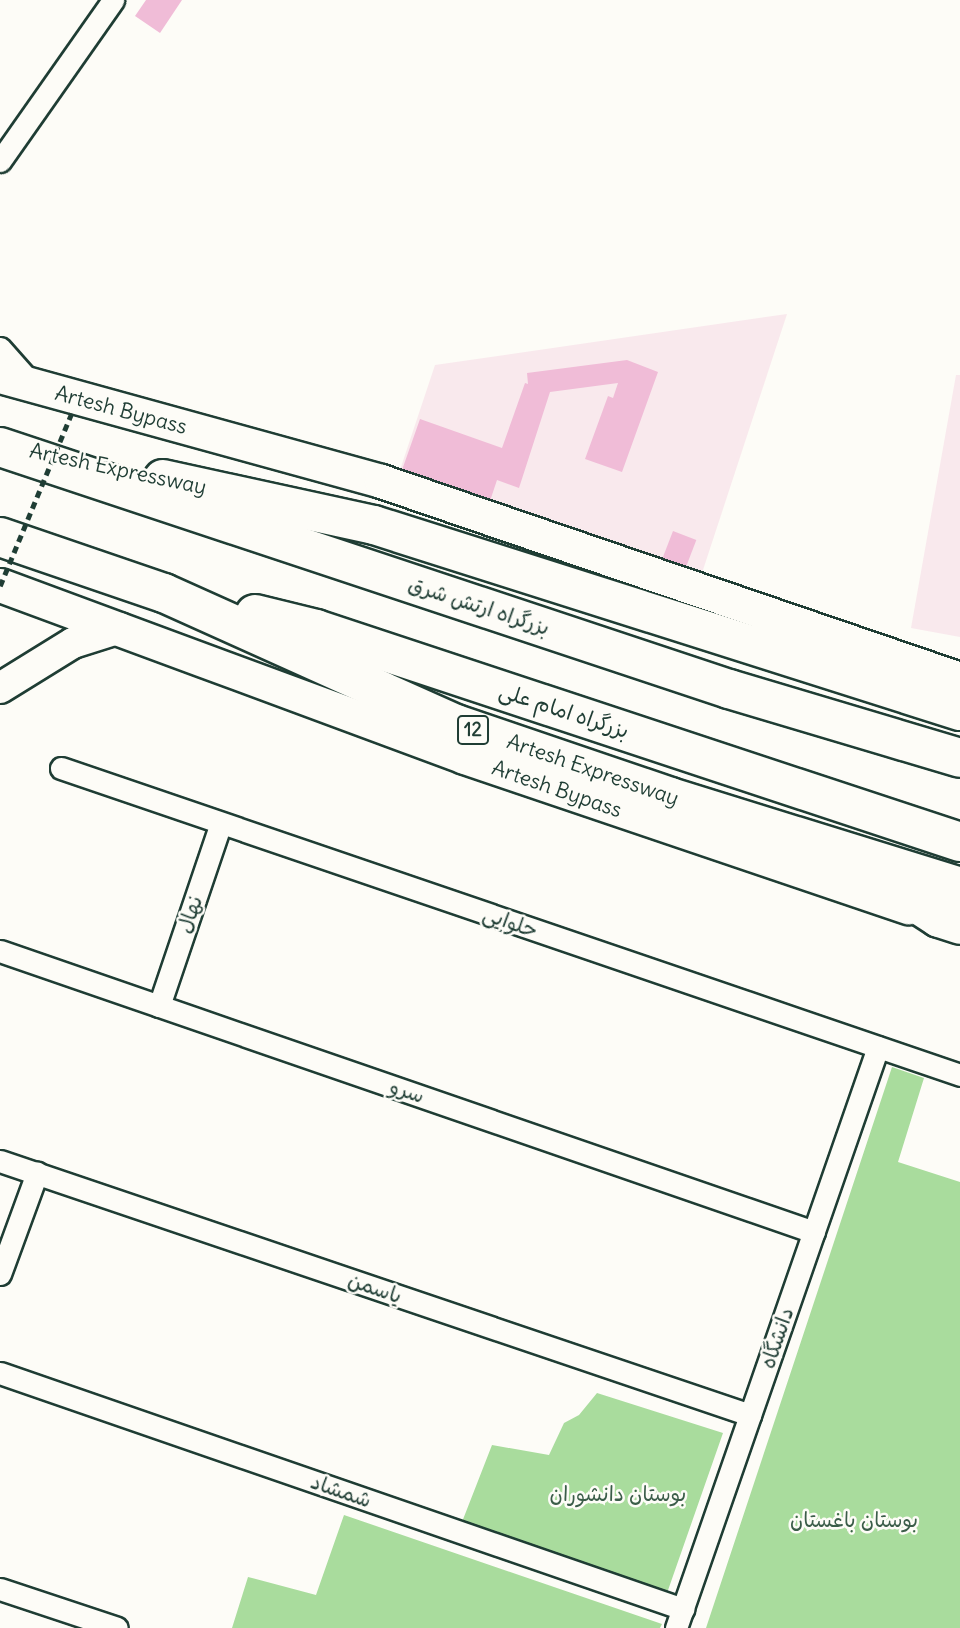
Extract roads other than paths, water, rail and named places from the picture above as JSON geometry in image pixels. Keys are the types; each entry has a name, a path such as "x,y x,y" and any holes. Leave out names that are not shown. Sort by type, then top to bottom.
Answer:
{"highway":[{"name":"Artesh Expressway","path":"0,445 374,525 960,711"},
{"name":"بزرگراه ارتش شرق","path":"0,445 729,690 960,758"},
{"name":"Artesh Expressway","path":"0,537 164,593 456,723 632,784 960,887"},
{"name":"بزرگراه امام علی","path":"164,593 316,629 960,842"},
{"path":"833,849 950,921"}],"main road":[{"name":"Artesh Bypass","path":"0,376 381,481 960,677"},
{"name":"Artesh Bypass","path":"0,586 505,772 950,921"},
{"path":"0,688 73,643 120,628"},
{"path":"505,772 632,784"}],"street":[{"path":"0,161 113,0"},
{"path":"0,348 33,386"},
{"name":"حلوایی","path":"61,768 960,1075"},
{"name":"نهال","path":"159,1006 221,823"},
{"name":"سرو","path":"0,951 814,1232"},
{"name":"دانشگاه","path":"680,1619 878,1047"},
{"name":"یاسمن","path":"0,1161 750,1415"},
{"path":"0,1274 37,1173"},
{"name":"شمشاد","path":"0,1373 680,1619"},
{"path":"0,1589 117,1628"}],"park label":[{"name":"بوستان دانشوران","path":"618,1494"},
{"name":"بوستان باغستان","path":"854,1520"}]}
